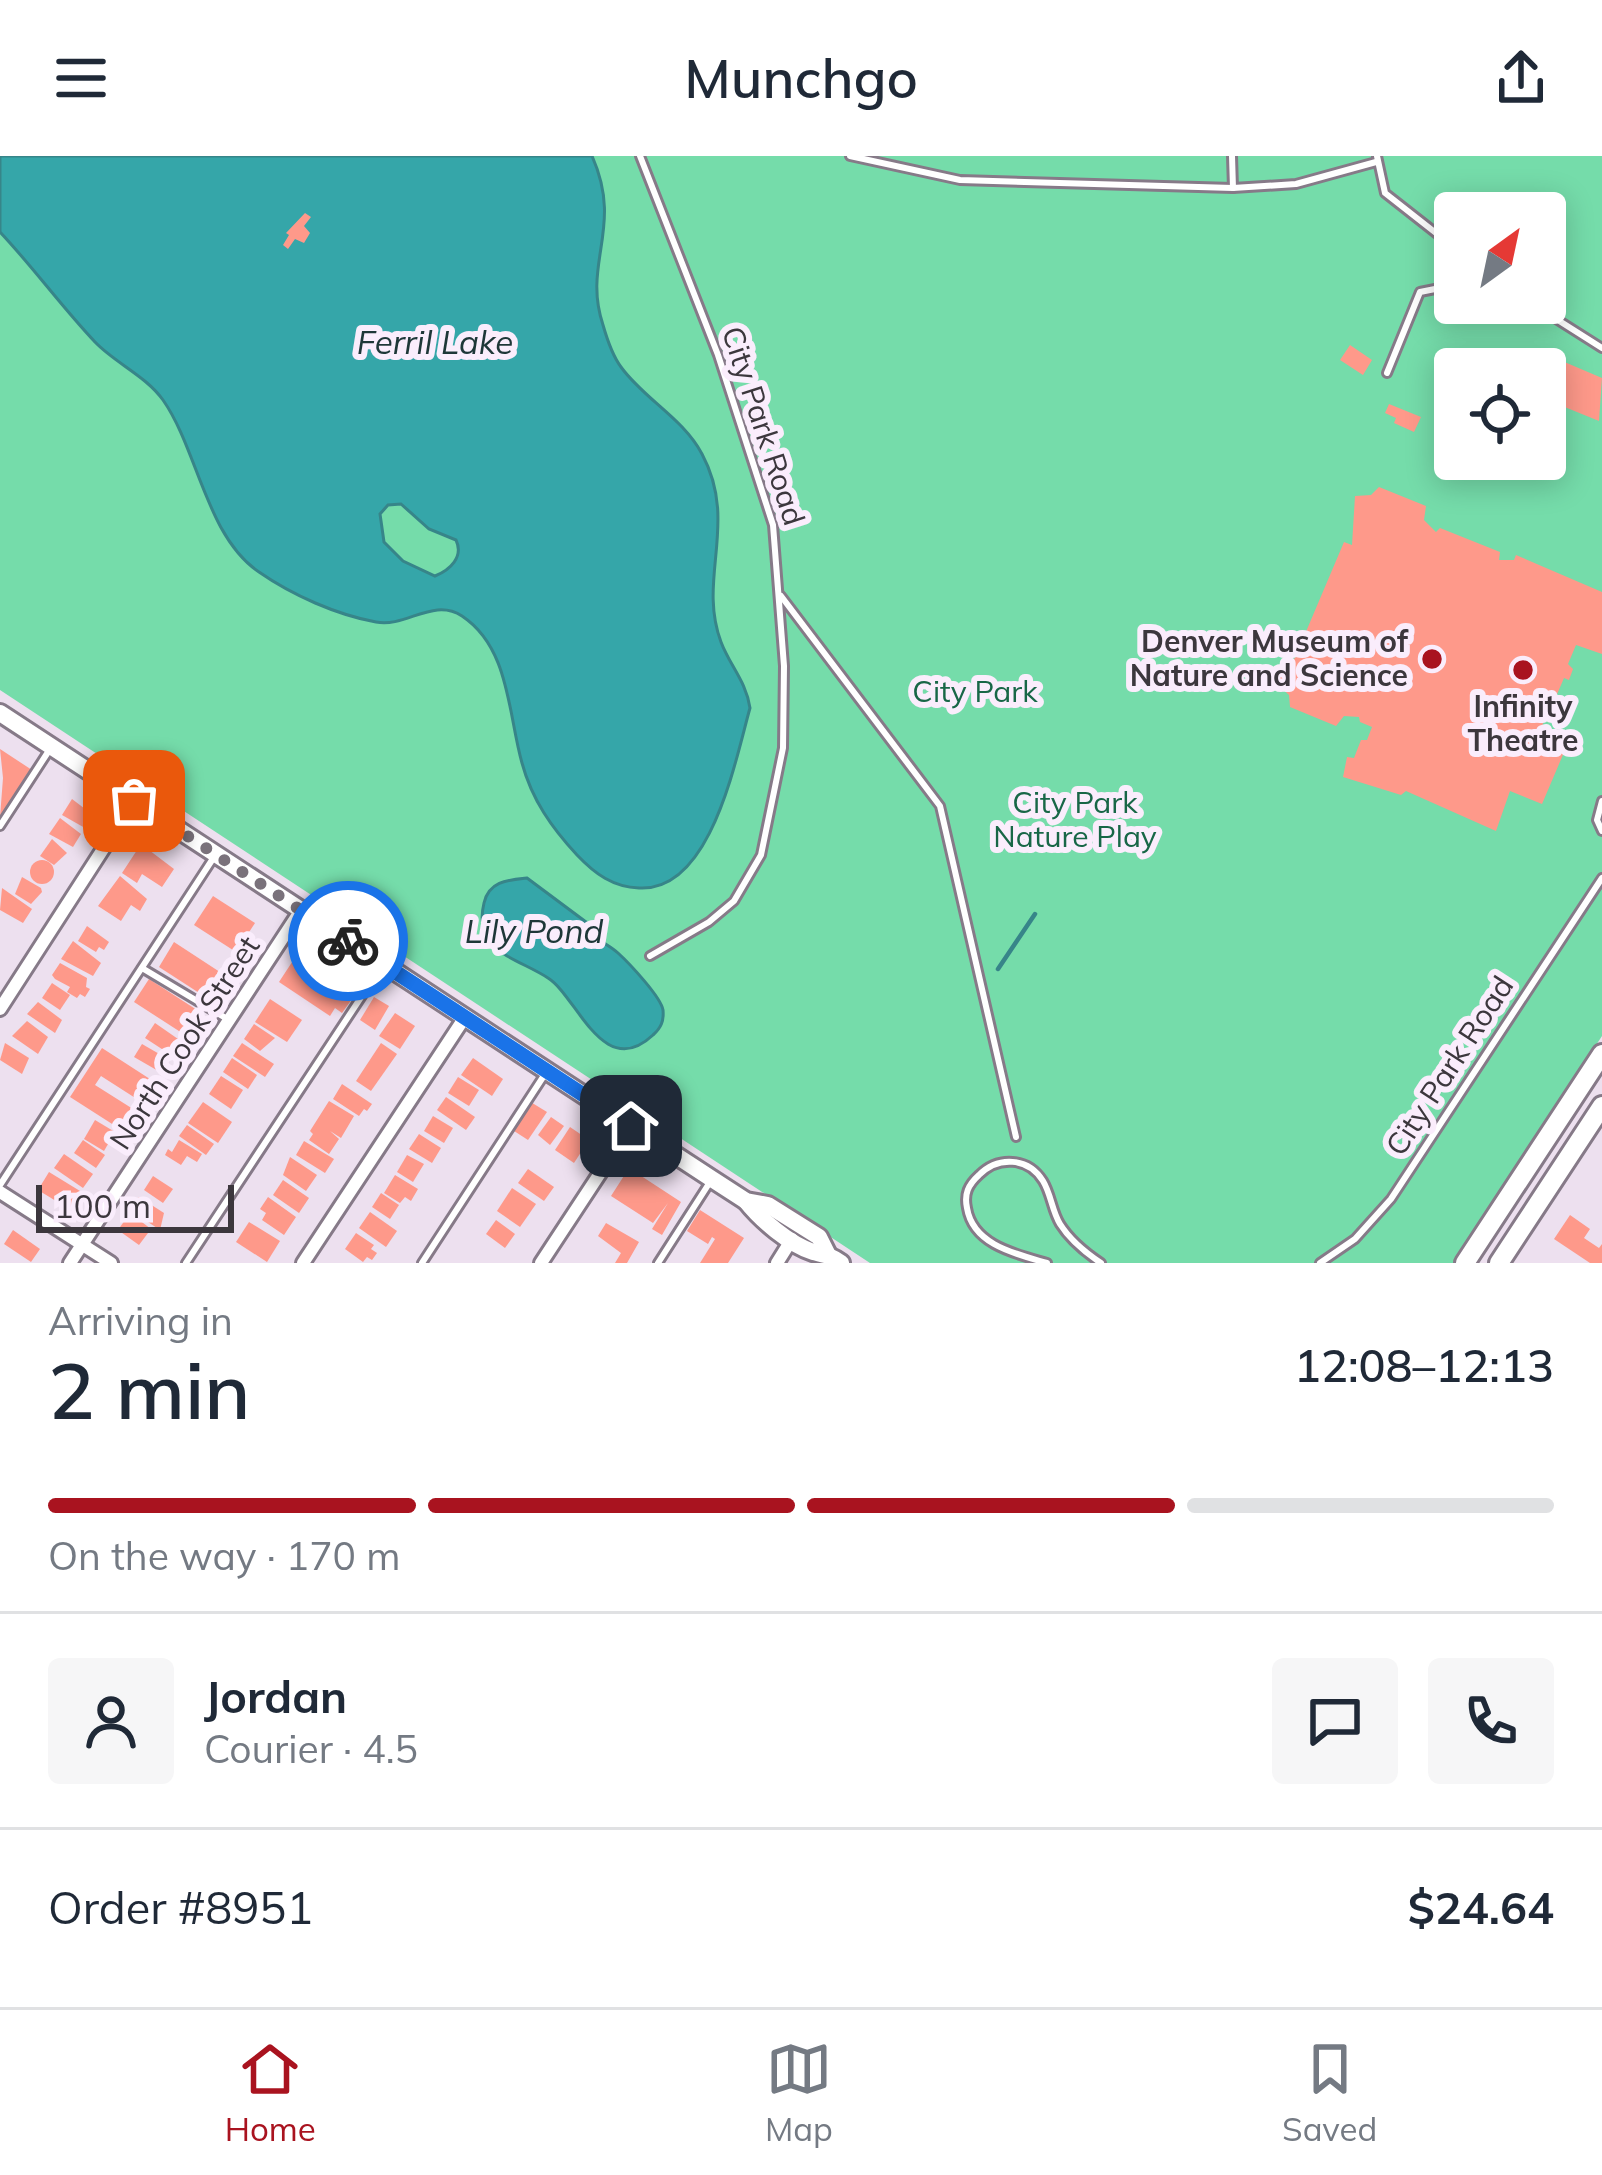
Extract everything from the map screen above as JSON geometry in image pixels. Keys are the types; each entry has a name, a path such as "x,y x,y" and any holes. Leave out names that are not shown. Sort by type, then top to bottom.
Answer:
{"main road":[{"path":"0,713 746,1201 758,1217 811,1251 834,1258"},
{"path":"1465,1263 1602,1054"},
{"path":"1499,1263 1593,1132 1602,1106"},
{"path":"746,1201 768,1205 819,1238 834,1258"}],"street":[{"path":"0,1009 134,801"},
{"name":"North Cook Street","path":"70,1263 301,910"},
{"path":"303,1263 465,1017"},
{"path":"542,1263 631,1126"},
{"path":"0,1189 111,1263"},
{"path":"777,1263 792,1239"}],"lane":[{"name":"City Park Road","path":"640,156 718,355 773,525 781,596 783,748 761,855 734,901 710,922 650,956"},
{"path":"850,156 961,180 1233,188 1296,184 1376,159 1385,193 1434,232"},
{"path":"1232,156 1233,188"},
{"path":"1387,374 1420,292 1434,289"},
{"path":"1564,324 1602,348"},
{"path":"781,596 940,806 1016,1137"},
{"path":"0,826 52,747"},
{"path":"1602,801 1597,820 1602,832"},
{"path":"0,1189 216,855"},
{"name":"City Park Road","path":"1320,1263 1355,1239 1391,1199 1602,878"},
{"path":"186,1263 383,964"},
{"path":"142,968 229,1020"},
{"path":"422,1263 547,1071"},
{"path":"1047,1263 996,1246 976,1232 966,1204 967,1190 991,1165 1017,1162 1033,1169 1061,1225 1101,1263"},
{"path":"658,1263 712,1179"}],"green space":[{"name":"City Park","path":"0,156 1602,156 1602,1036 1453,1263 870,1263 0,690"}],"water":[{"name":"Ferril Lake","path":"0,156 592,156 604,204 597,282 603,325 621,367 694,441 712,479 718,527 715,618 750,708 716,819 685,869 664,884 630,887 598,874 568,845 531,789 505,683 490,646 462,616 441,610 387,623 361,619 286,589 241,556 215,515 163,400 95,342 0,232","holes":["401,504 429,529 456,540 458,546 454,562 435,576 403,561 384,542 380,514 388,505"]},
{"name":"Lily Pond","path":"527,878 586,922 651,989 663,1010 653,1035 635,1047 605,1042 548,978 491,943 482,919 490,890"}],"building":[{"path":"305,213 311,217 304,226 310,233 304,243 295,239 288,249 283,245 286,233"},
{"path":"1350,345 1372,360 1363,375 1340,360"},
{"path":"1566,363 1602,378 1599,421 1566,408"},
{"path":"1389,404 1421,417 1414,432 1385,413"},
{"name":"Denver Museum of Nature and Science","path":"1379,487 1426,506 1424,520 1436,532 1440,528 1500,552 1499,560 1514,560 1516,555 1602,592 1602,654 1576,645 1568,664 1573,669 1569,680 1564,678 1553,715 1546,716 1537,739 1565,750 1542,804 1510,791 1496,831 1406,791 1401,795 1343,777 1347,757 1354,758 1372,727 1359,717 1344,716 1336,726 1290,707 1289,695 1274,681 1313,638 1305,634 1344,542 1352,545 1355,496 1371,495"},
{"path":"0,749 32,770 0,817 3,778"},
{"path":"72,799 93,815 85,828 62,815"},
{"path":"60,818 81,834 73,847 49,834"},
{"path":"52,839 67,853 54,865 40,856"},
{"path":"141,844 174,869 162,887 142,874 137,883 122,873"},
{"path":"42,860 54,872 42,884 30,872"},
{"path":"120,876 147,899 140,911 131,905 121,921 98,906"},
{"path":"22,877 41,888 31,904 15,894"},
{"path":"2,888 32,909 23,923 0,910"},
{"path":"213,896 255,923 236,952 194,925"},
{"path":"87,926 109,942 104,950 99,947 96,952 78,941"},
{"path":"73,941 101,963 93,976 61,959"},
{"path":"174,942 226,976 210,1000 159,967"},
{"path":"298,953 349,987 345,994 352,999 342,1013 335,1008 330,1016 279,982"},
{"path":"60,963 87,978 90,989 85,997 67,992 70,987 52,975"},
{"path":"149,979 197,1010 182,1033 134,1002"},
{"path":"52,983 70,995 60,1010 42,998"},
{"path":"374,997 389,1006 375,1030 360,1020"},
{"path":"270,999 302,1020 287,1042 255,1022"},
{"path":"38,1002 62,1020 55,1033 27,1014"},
{"path":"395,1013 415,1026 400,1049 379,1036"},
{"path":"27,1021 48,1037 38,1054 12,1036"},
{"path":"155,1023 178,1039 168,1053 145,1038"},
{"path":"254,1024 275,1038 260,1051 244,1039"},
{"path":"5,1043 29,1058 22,1074 0,1060"},
{"path":"242,1043 274,1064 265,1077 233,1056"},
{"path":"381,1043 397,1054 371,1091 356,1081"},
{"path":"142,1044 168,1059 160,1072 134,1057"},
{"path":"102,1048 153,1081 140,1101 101,1076 95,1085 133,1109 120,1129 70,1097"},
{"path":"232,1058 257,1075 248,1089 223,1072"},
{"path":"473,1058 503,1079 492,1096 461,1075"},
{"path":"221,1076 243,1090 231,1109 209,1094"},
{"path":"458,1077 479,1090 469,1106 448,1093"},
{"path":"342,1084 372,1104 367,1111 359,1116 333,1099"},
{"path":"446,1097 475,1117 466,1130 437,1110"},
{"path":"329,1101 354,1116 341,1138 330,1131 339,1139 329,1154 309,1140"},
{"path":"529,1101 547,1112 528,1140 511,1129"},
{"path":"203,1102 232,1122 218,1143 188,1123"},
{"path":"433,1116 453,1128 444,1143 424,1131"},
{"path":"551,1117 564,1126 550,1145 538,1135"},
{"path":"95,1120 115,1132 104,1151 84,1139"},
{"path":"187,1125 214,1144 206,1155 179,1136"},
{"path":"570,1127 589,1140 574,1163 555,1150"},
{"path":"419,1134 441,1148 432,1163 409,1149"},
{"path":"83,1140 105,1155 96,1168 74,1153"},
{"path":"179,1140 202,1154 197,1162 187,1156 181,1165 165,1155"},
{"path":"304,1141 334,1159 325,1173 296,1155"},
{"path":"64,1154 93,1174 83,1188 54,1168"},
{"path":"407,1155 424,1164 413,1182 397,1172"},
{"path":"290,1157 317,1175 306,1191 283,1175"},
{"path":"629,1168 681,1202 662,1235 652,1229 668,1203 653,1223 611,1196"},
{"path":"528,1169 554,1187 544,1201 518,1183"},
{"path":"49,1172 80,1191 69,1209 38,1190"},
{"path":"395,1175 418,1189 411,1201 405,1197 400,1203 384,1193"},
{"path":"153,1176 173,1189 163,1203 144,1190"},
{"path":"283,1180 309,1198 299,1213 273,1195"},
{"path":"512,1188 536,1204 520,1227 497,1211"},
{"path":"381,1193 399,1205 390,1219 372,1207"},
{"path":"139,1197 164,1213 160,1230 130,1210"},
{"path":"268,1197 296,1217 284,1235 262,1220 266,1213 260,1209"},
{"path":"700,1210 744,1238 728,1263 700,1263 715,1239 708,1244 687,1231"},
{"path":"370,1212 397,1231 386,1247 359,1228"},
{"path":"130,1213 151,1229 139,1245 118,1230"},
{"path":"1570,1215 1590,1229 1584,1238 1599,1248 1602,1244 1602,1263 1590,1263 1554,1239"},
{"path":"496,1220 515,1234 505,1248 486,1234"},
{"path":"249,1222 280,1241 267,1262 236,1242"},
{"path":"606,1223 639,1242 627,1263 615,1263 621,1253 598,1236"},
{"path":"13,1230 40,1249 31,1262 4,1244"},
{"path":"356,1233 374,1245 371,1249 377,1253 372,1260 367,1257 363,1262 345,1249"}],"waterway":[{"path":"998,969 1035,914"}],"way so far":[{"path":"134,801 348,941"}],"place":[{"name":"Denver Museum of Nature and Science","path":"1432,659"},
{"name":"Infinity Theatre","path":"1523,670"}],"route":[{"path":"348,941 631,1126"}],"park label":[{"name":"City Park Nature Play","path":"1075,820"}]}
